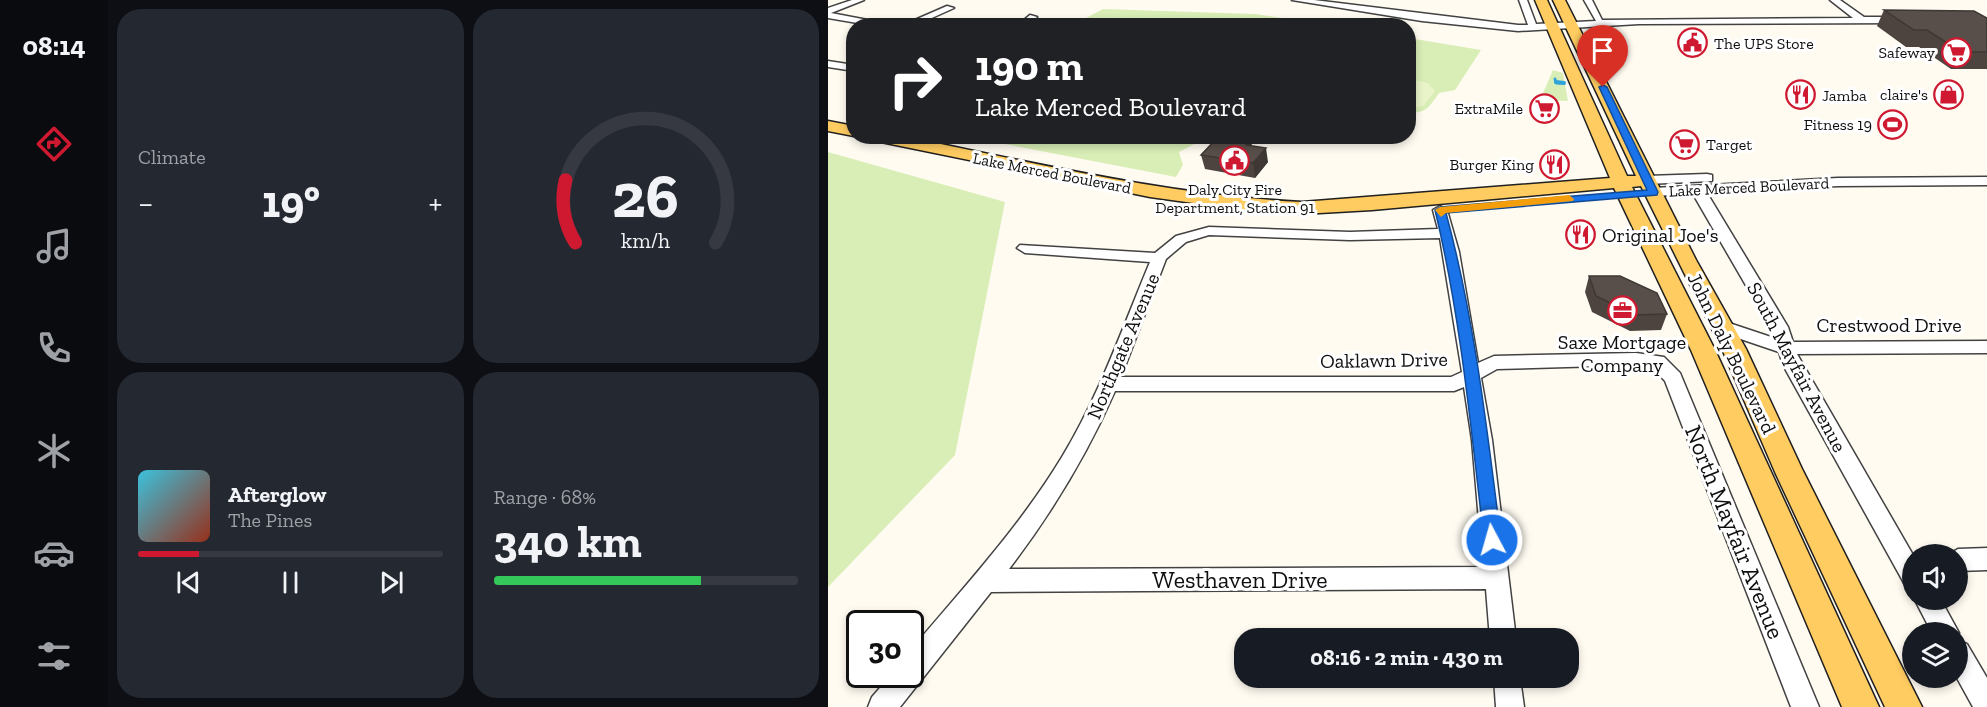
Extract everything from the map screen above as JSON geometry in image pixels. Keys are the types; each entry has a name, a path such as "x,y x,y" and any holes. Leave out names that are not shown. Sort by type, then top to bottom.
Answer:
{"main road":[{"name":"John Daly Boulevard","path":"1541,0 1587,105 1723,327 1789,472 1904,707"},
{"name":"John Daly Boulevard","path":"1559,0 1570,21 1697,338 1861,707"},
{"path":"1569,186 1592,178 1602,165 1583,118 1587,105"},
{"path":"828,126 846,129"},
{"name":"Lake Merced Boulevard","path":"915,144 1150,192 1225,203 1368,214 1440,210 1637,187"},
{"name":"Lake Merced Boulevard","path":"1302,208 1393,203 1569,186 1637,187"},
{"path":"1393,203 1428,206 1440,210 1459,196"}],"street":[{"path":"828,13 860,0"},
{"path":"1296,0 1460,23 1533,27 1599,19 1639,21"},
{"path":"1523,0 1533,27"},
{"path":"1588,0 1599,19"},
{"path":"1834,0 1862,20"},
{"path":"925,18 950,8"},
{"path":"828,13 854,18"},
{"path":"1570,21 1916,20"},
{"path":"828,64 846,67"},
{"name":"Lake Merced Boulevard","path":"1637,187 1802,178 1838,182"},
{"name":"Lake Merced Boulevard","path":"1637,187 1698,190 1838,182 1987,181"},
{"name":"South Mayfair Avenue","path":"1698,190 1779,327 1792,365 1902,551"},
{"path":"1440,210 1447,233 1472,374 1502,628"},
{"name":"Northgate Avenue","path":"924,654 1048,498 1070,462 1107,384 1160,258 1177,241 1209,231 1350,236 1447,233"},
{"path":"1025,248 1160,258"},
{"name":"Crestwood Drive","path":"1723,327 1785,348 1987,347"},
{"name":"Oaklawn Drive","path":"1107,384 1454,384 1494,363 1636,359 1658,362"},
{"name":"North Mayfair Avenue","path":"1658,362 1673,378 1805,707"},
{"path":"1968,560 1987,559"},
{"name":"Westhaven Drive","path":"983,581 1496,578"},
{"path":"1968,671 1987,705"},
{"name":"Northgate Avenue","path":"882,707 897,688"},
{"path":"1508,688 1510,707"}],"green space":[{"path":"1103,9 1255,14 1282,18 1086,18"},
{"path":"1416,39 1481,50 1455,90 1439,93 1427,108 1416,112"},
{"path":"1553,70 1563,73 1568,101 1540,100"},
{"path":"1416,80 1428,83 1435,91 1423,106 1416,108"},
{"path":"1004,144 1194,144 1179,152 1183,165 1176,177"},
{"path":"828,152 1005,202 955,455 828,587"}],"building":[{"path":"1884,10 1974,11 1987,18 1987,52 1961,52 1927,30 1914,30"},
{"path":"1211,144 1247,144 1266,148 1253,163 1201,155"},
{"path":"1589,276 1620,276 1657,293 1667,314 1635,315 1596,296"}],"waterway":[{"path":"1555,79 1556,83 1564,83 1556,82"}],"slow traffic":[{"path":"1441,214 1440,210 1569,199"}],"place":[{"name":"The UPS Store","path":"1693,43"},
{"name":"Safeway","path":"1956,52"},
{"name":"claire's","path":"1949,94"},
{"name":"Jamba","path":"1801,95"},
{"name":"ExtraMile","path":"1544,108"},
{"name":"Fitness 19","path":"1893,124"},
{"name":"Target","path":"1685,144"},
{"name":"Daly City Fire Department, Station 91","path":"1235,161"},
{"name":"Burger King","path":"1555,164"},
{"name":"Original Joe's","path":"1581,235"},
{"name":"Saxe Mortgage Company","path":"1622,311"}],"route":[{"path":"1492,540 1482,440 1472,374 1451,252 1440,210 1653,192 1603,87"}]}
